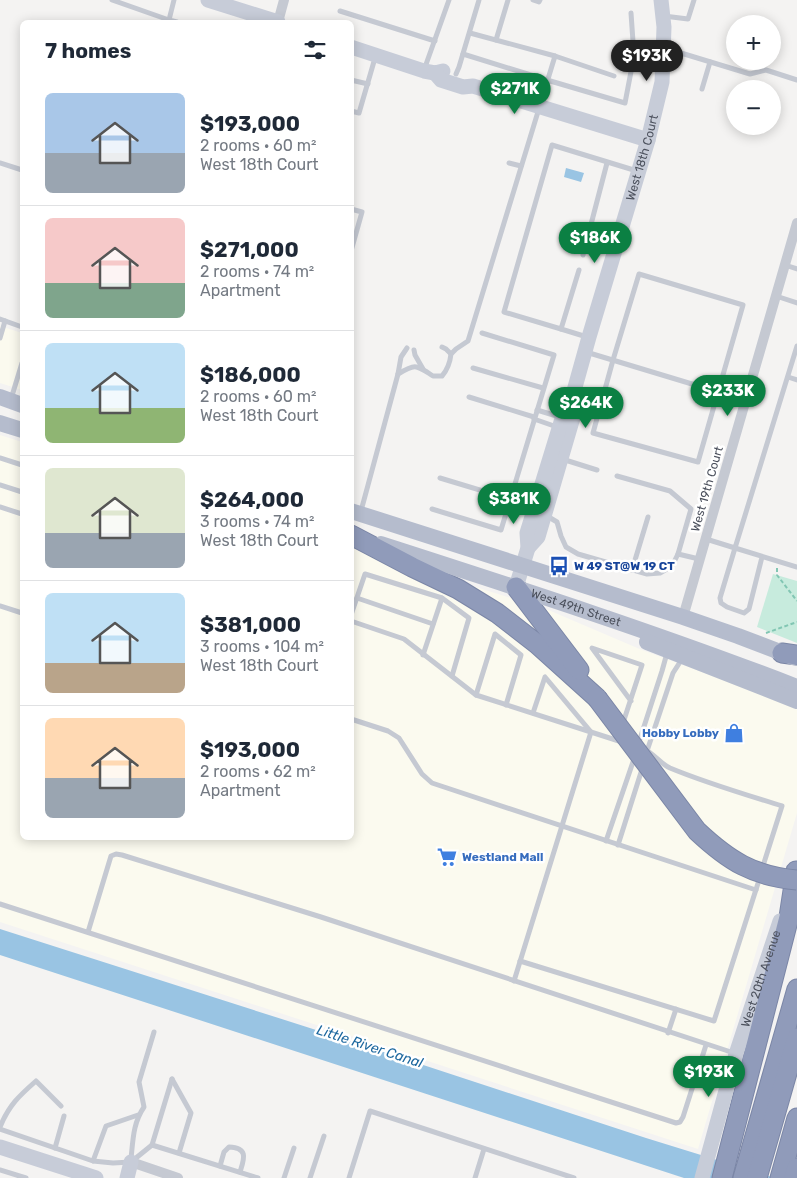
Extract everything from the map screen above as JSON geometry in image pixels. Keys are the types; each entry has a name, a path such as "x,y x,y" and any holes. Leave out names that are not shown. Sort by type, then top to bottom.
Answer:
{"highway":[{"path":"354,537 412,567 458,588 497,613 537,644 597,698"},
{"path":"516,587 581,672 597,698 697,831 730,859 752,870 778,878 797,873 789,917 722,1178"},
{"path":"757,1178 756,1157 797,989"},
{"path":"743,1178 756,1157 797,1038"},
{"path":"790,1172 797,1118"}],"main road":[{"path":"0,423 20,429"},
{"name":"West 49th Street","path":"356,512 683,617 792,656"},
{"name":"West 49th Street","path":"354,536 566,604 677,642 797,687"},
{"path":"566,604 588,617 797,701"}],"street":[{"path":"211,0 272,20"},
{"path":"279,20 284,0"},
{"name":"West 18th Court","path":"556,457 561,422 565,408 572,398 648,140 662,82 664,27 661,0"},
{"path":"354,48 429,72 441,80 463,87 473,86 648,140"},
{"path":"429,72 444,70 466,77 473,86"},
{"name":"West 19th Court","path":"683,617 797,223"},
{"name":"West 18th Court","path":"516,587 528,548 538,537 540,511 556,457 575,411 572,398"},
{"name":"West 20th Avenue","path":"702,1178 736,1054 797,873"},
{"path":"0,1147 96,1178"},
{"path":"127,1178 131,1162 178,1178"}],"lane":[{"path":"112,0 165,20"},
{"path":"168,20 174,0"},
{"path":"429,72 435,41 449,0"},
{"path":"456,74 479,0"},
{"path":"496,40 508,0"},
{"path":"533,0 539,2 540,0"},
{"path":"662,15 688,19 694,0"},
{"path":"340,11 435,41"},
{"path":"463,54 625,104 634,56 631,14"},
{"path":"470,32 555,56 614,76"},
{"path":"663,52 682,53 750,74 766,70 797,80"},
{"path":"354,112 359,113 376,55"},
{"path":"398,374 410,367 419,367 433,376 442,376 450,363 451,354 468,341 555,56"},
{"path":"702,89 710,62"},
{"path":"354,81 368,84"},
{"path":"638,172 552,145 504,312 561,329 613,360 746,400"},
{"path":"0,163 20,169"},
{"path":"509,163 521,166"},
{"path":"583,255 607,163"},
{"path":"354,209 362,212 354,238"},
{"path":"785,265 797,268"},
{"path":"561,329 579,270"},
{"path":"640,274 743,305 698,462 593,432 613,360 640,274"},
{"path":"776,296 797,303"},
{"path":"0,338 3,320 20,326"},
{"path":"432,509 501,530 554,355 482,333"},
{"path":"762,557 749,609 744,613 721,604 720,598 797,346"},
{"path":"442,347 451,354"},
{"path":"356,512 398,374 401,357 407,348"},
{"path":"414,350 423,369"},
{"path":"474,368 543,388"},
{"path":"11,401 20,371"},
{"path":"788,377 797,380"},
{"path":"469,397 534,418 561,422"},
{"path":"536,410 561,422"},
{"path":"556,457 597,470"},
{"path":"0,458 20,464"},
{"path":"440,478 540,511 557,522 566,548 578,554 647,574 660,573 672,566 678,554 691,509 670,491 617,476"},
{"path":"0,485 20,491"},
{"path":"0,507 20,513"},
{"path":"632,570 648,517"},
{"path":"706,539 797,566"},
{"path":"678,554 700,560"},
{"path":"354,606 365,574 442,598 469,618 452,676"},
{"path":"357,598 433,624"},
{"path":"424,655 442,598"},
{"path":"0,606 20,612"},
{"path":"354,622 404,640 476,695 648,750 666,766 693,777 782,806 714,1021 520,961"},
{"path":"476,695 495,634 521,655 506,705"},
{"path":"618,740 642,666 592,648 630,701"},
{"path":"606,841 638,747 667,650"},
{"path":"618,845 674,673 684,657"},
{"path":"534,713 545,677 591,732"},
{"path":"354,720 388,731 399,738 422,774 432,783 756,890"},
{"path":"514,981 591,732"},
{"path":"88,932 111,856 116,854 122,855 321,917 736,1054"},
{"path":"0,904 676,1123 680,1122 683,1117 706,1045"},
{"path":"668,1033 676,1010"},
{"path":"131,1162 133,1131 138,1115 144,1107 139,1082 154,1032"},
{"path":"61,1106 36,1080 15,1100 6,1113 0,1128 93,1161 131,1162 152,1145 172,1080 191,1113 179,1153"},
{"path":"350,1178 370,1111 574,1178"},
{"path":"93,1161 106,1126 138,1115"},
{"path":"55,1148 64,1116"},
{"path":"310,1178 324,1136"},
{"path":"152,1145 258,1178"},
{"path":"220,1166 224,1152 229,1148 236,1148 244,1154 240,1172"},
{"path":"284,1178 294,1148"},
{"path":"477,1177 484,1149"},
{"path":"0,1170 26,1178"}],"path":[{"path":"777,575 797,601"},
{"path":"766,633 797,622"}],"shaded area":[{"path":"0,326 20,332 20,389 0,383"},
{"path":"0,435 20,441 20,840 354,840 354,549 546,609 642,650 797,707 797,813 698,1149 0,922"}],"green space":[{"path":"773,574 797,581 797,643 757,627"}],"water":[{"path":"566,168 584,173 581,182 564,177"},
{"path":"0,929 775,1178 684,1178 0,955"}],"place":[{"name":"W 49 ST@W 19 CT","path":"559,566"},
{"name":"Hobby Lobby","path":"734,733"},
{"name":"Westland Mall","path":"447,857"}],"water label":[{"name":"Little River Canal","path":"370,1046"}]}
